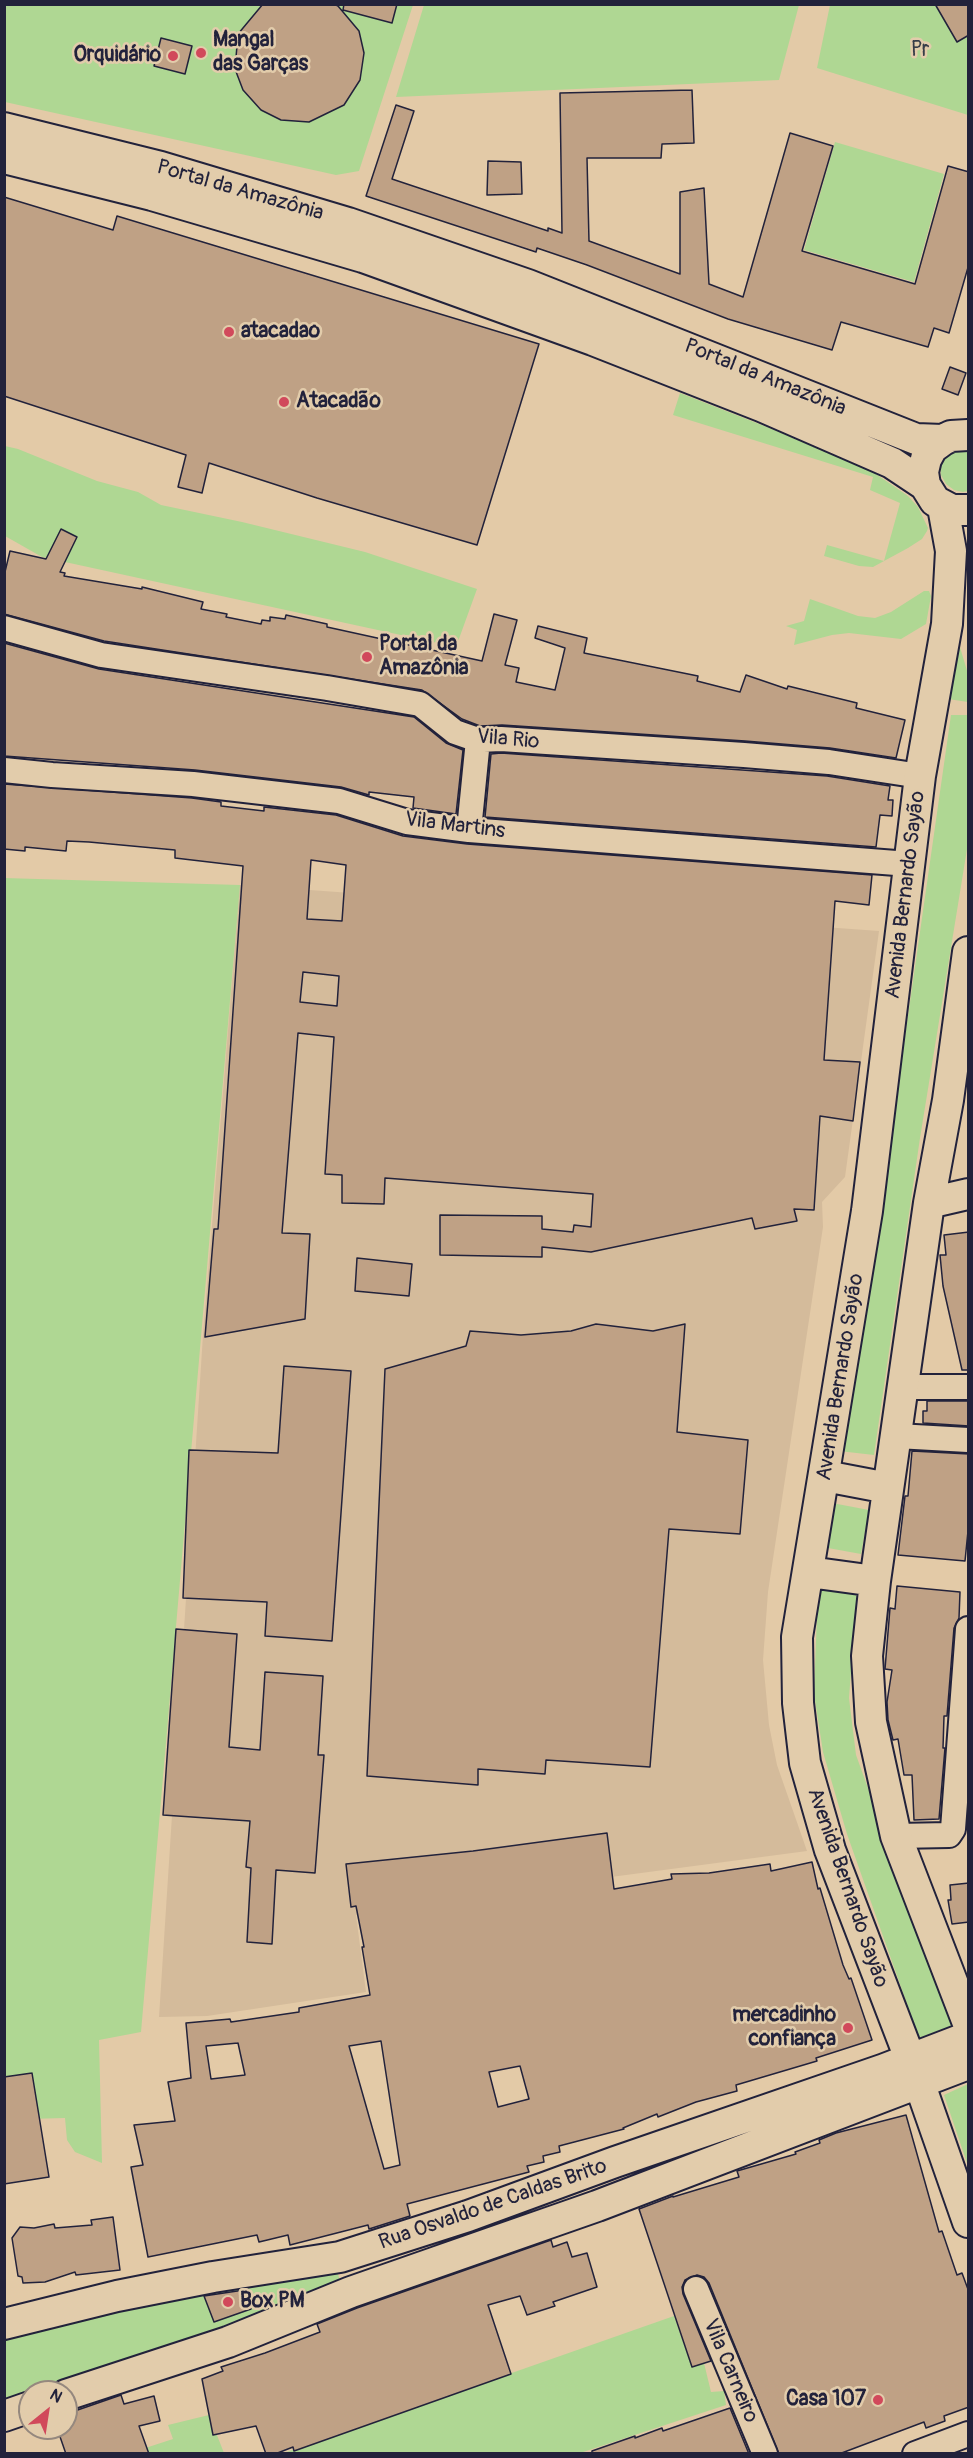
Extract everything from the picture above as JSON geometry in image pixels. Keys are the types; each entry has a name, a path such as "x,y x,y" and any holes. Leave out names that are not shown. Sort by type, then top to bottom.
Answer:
{"street":[{"name":"Portal da Amazônia","path":"4,128 161,167 348,223 528,285 916,438 960,434"},
{"name":"Portal da Amazônia","path":"4,158 152,195 363,257 593,340 760,406 892,463 945,501"},
{"name":"Avenida Bernardo Sayão","path":"960,434 933,448 926,459 923,472 945,501 951,550 947,624 920,776 867,1211 797,1637 798,1703 805,1763 830,1850 969,2222"},
{"name":"Vila Rio","path":"4,628 101,656 327,688 420,704 455,732 478,740 501,739 744,755 829,762 920,776"},
{"path":"469,830 478,740"},
{"name":"Vila Martins","path":"4,770 193,784 339,801 407,822 469,830 909,864"},
{"path":"969,952 902,1387 867,1656 871,1722 896,1836 969,2023"},
{"path":"929,1203 969,1194"},
{"path":"902,1387 969,1387"},
{"path":"897,1436 969,1440"},
{"path":"825,1476 888,1488"},
{"path":"809,1572 875,1581"},
{"path":"896,1836 949,1835 953,1829 969,1629"},
{"name":"Rua Osvaldo de Caldas Brito","path":"78,2391 228,2342 351,2292 772,2140 914,2071 969,2037"},
{"name":"Rua Osvaldo de Caldas Brito","path":"4,2324 117,2296 213,2277 340,2257 468,2216 615,2162 914,2071 969,2064"},
{"path":"615,2162 627,2194"},
{"path":"340,2257 351,2292"},
{"name":"Vila Carneiro","path":"696,2289 765,2454"},
{"path":"915,2454 969,2434"}],"shaded area":[{"path":"240,885 879,931 845,1177 822,1202 823,1227 768,1592 763,1660 769,1725 777,1765 807,1851 543,1886 356,1915 366,1992 207,2016 159,2017 203,1335"}],"green space":[{"path":"424,4 799,5 779,80 396,97"},
{"name":"Mangal das Garças","path":"5,5 413,5 359,171 336,175 5,102"},
{"name":"Pr","path":"830,5 968,5 968,115 817,68"},
{"path":"835,142 944,174 914,282 804,250"},
{"path":"680,393 873,472 908,496 918,507 928,528 927,531 922,539 908,548 873,567 859,566 824,556 827,545 884,561 900,503 870,490 873,477 673,415"},
{"path":"968,445 968,491 963,492 954,490 946,484 941,475 940,465 950,449"},
{"path":"5,446 18,449 97,481 138,492 161,505 365,552 477,589 456,647 42,557 5,536"},
{"path":"924,591 929,591 931,596 926,624 901,639 849,633 794,645 797,630 786,626 804,621 810,599 858,616 875,618 891,612"},
{"path":"956,634 968,674 968,702 948,699"},
{"path":"951,715 968,715 968,843 920,1138 874,1455 839,1451 891,1135"},
{"path":"4,878 240,885 141,2032 99,2040 102,2163 75,2152 67,2140 65,2118 28,2119 5,2110"},
{"path":"832,1503 869,1510 861,1554 828,1548"},
{"path":"818,1588 857,1592 849,1698 856,1755 954,2025 919,2038 847,1834 823,1752 814,1694"},
{"path":"968,2084 968,2166 944,2095"},
{"path":"336,2268 344,2293 232,2340 75,2380 18,2380 18,2395 5,2398 5,2336 134,2293"},
{"path":"674,2316 692,2367 704,2363 711,2392 724,2391 726,2405 580,2453 281,2454"},
{"path":"209,2415 224,2453 127,2454 173,2439 168,2425"}],"building":[{"path":"263,4 334,4 359,31 364,53 360,80 344,105 309,122 281,120 261,110 243,90 235,69 238,34"},
{"path":"344,4 397,4 392,23 343,10"},
{"path":"935,4 969,4 969,35 957,42"},
{"name":"Orquidário","path":"161,38 192,46 185,74 154,66"},
{"path":"692,90 694,143 662,144 661,158 587,158 589,241 680,274 680,192 704,188 709,284 743,297 790,133 833,146 802,251 915,284 948,166 969,172 969,264 949,333 934,328 928,347 841,322 832,350 728,319 537,248 536,252 366,196 396,105 414,111 392,179 548,231 548,228 562,233 560,93"},
{"path":"488,161 521,162 522,194 487,195"},
{"path":"4,197 113,230 117,216 539,344 477,545 317,498 209,463 202,493 178,487 186,455 4,396"},
{"path":"950,367 966,373 958,395 942,389"},
{"path":"61,529 77,537 60,572 65,573 64,576 142,589 142,587 203,602 201,609 227,614 226,617 261,624 262,620 270,621 270,617 285,619 286,615 327,624 327,627 482,661 494,614 517,620 505,665 519,668 516,682 555,690 565,648 535,638 538,626 587,638 584,653 698,676 697,681 740,692 746,675 787,689 788,686 857,703 856,708 905,720 896,758 830,748 745,741 502,725 480,726 462,719 422,690 104,641 4,614 4,576 10,551 46,559"},
{"path":"4,643 99,669 414,717 446,743 463,750 456,814 413,808 414,797 369,792 369,795 341,787 195,770 4,756"},
{"path":"491,754 827,776 890,786 888,800 893,800 892,816 880,815 876,847 485,817"},
{"path":"4,784 192,798 221,802 221,806 264,811 264,807 336,815 403,836 467,844 872,875 869,905 835,901 824,1060 860,1062 853,1121 820,1116 814,1210 794,1209 797,1221 755,1229 752,1218 591,1252 542,1247 542,1257 440,1255 440,1215 542,1216 542,1229 573,1232 574,1225 591,1227 593,1194 385,1178 384,1204 342,1203 342,1175 325,1174 334,1037 298,1033 282,1233 310,1234 305,1319 205,1337 214,1229 218,1229 243,866 175,858 175,850 89,842 67,841 66,851 25,847 25,851 4,849","holes":["311,860 346,865 342,921 307,919","303,972 339,976 337,1006 300,1002"]},
{"path":"969,1232 968,1370 962,1370 943,1286 940,1255 946,1255 944,1235"},
{"path":"357,1258 412,1264 409,1296 355,1291"},
{"path":"596,1324 653,1331 685,1324 677,1432 748,1440 740,1534 669,1529 650,1767 546,1760 545,1774 478,1769 478,1785 367,1776 385,1369 466,1346 470,1331 521,1335 571,1331"},
{"path":"284,1366 351,1371 332,1641 265,1636 267,1602 183,1598 189,1450 278,1453"},
{"path":"927,1401 969,1401 969,1426 923,1423 923,1411 927,1411"},
{"path":"912,1451 969,1454 969,1521 965,1561 898,1555 905,1496 908,1496"},
{"path":"897,1586 960,1592 959,1618 954,1628 947,1716 944,1716 943,1748 945,1748 939,1819 914,1820 912,1775 904,1775 898,1739 893,1740 888,1720 887,1702 892,1670 885,1669 890,1608 895,1609"},
{"path":"176,1629 237,1634 229,1747 260,1750 265,1672 323,1676 318,1755 324,1755 315,1873 276,1870 272,1944 247,1942 251,1868 246,1867 250,1821 163,1815"},
{"path":"607,1833 614,1889 672,1879 671,1874 709,1873 770,1864 771,1871 812,1862 818,1889 820,1888 843,1965 849,1979 851,1978 872,2040 816,2058 817,2061 736,2085 737,2091 696,2102 658,2117 657,2114 624,2129 559,2146 560,2152 543,2156 544,2162 527,2166 529,2172 407,2204 410,2216 369,2229 368,2225 290,2245 288,2235 259,2242 257,2235 148,2257 131,2167 143,2165 134,2125 175,2121 168,2082 191,2078 186,2023 230,2019 231,2022 299,2012 299,2008 370,1995 356,1906 351,1907 346,1864 473,1851","holes":["381,2041 400,2165 384,2169 349,2046","238,2043 245,2075 211,2079 206,2046","520,2066 529,2099 498,2107 489,2072"]},
{"path":"969,1883 969,1922 952,1924 948,1900 951,1900 950,1885"},
{"path":"32,2073 49,2177 4,2184 4,2077"},
{"path":"906,2115 939,2232 942,2231 957,2275 962,2273 969,2292 969,2407 944,2416 945,2421 926,2428 924,2422 839,2454 779,2454 709,2283 704,2277 697,2275 685,2280 682,2287 683,2294 711,2361 692,2367 639,2209 673,2196 739,2177 737,2171 796,2154 795,2152 820,2143 819,2140 836,2133"},
{"path":"113,2217 120,2270 76,2275 75,2272 45,2282 23,2283 22,2277 18,2276 12,2238 20,2227 34,2228 54,2224 55,2228 92,2225 91,2220"},
{"path":"551,2240 553,2247 567,2242 572,2257 587,2253 597,2287 553,2302 555,2306 527,2315 520,2296 488,2305 511,2374 294,2451 293,2447 275,2454 266,2454 256,2426 213,2435 202,2379 223,2371 221,2367 320,2332 317,2324 357,2308"},
{"name":"Box PM","path":"244,2290 251,2309 214,2322 204,2296"},
{"path":"121,2395 124,2404 154,2396 160,2421 139,2426 149,2454 66,2454 61,2440 78,2440 78,2410"},
{"path":"730,2408 749,2454 592,2454 592,2451 635,2436 635,2438 662,2428 663,2431"}],"place":[{"name":"Mangal das Garças","path":"201,53"},
{"name":"Orquidário","path":"173,56"},
{"name":"atacadao","path":"229,332"},
{"name":"Atacadão","path":"284,402"},
{"name":"Portal da Amazônia","path":"367,657"},
{"name":"mercadinho confiança","path":"848,2028"},
{"name":"Box PM","path":"228,2302"},
{"name":"Casa 107","path":"878,2400"}]}
